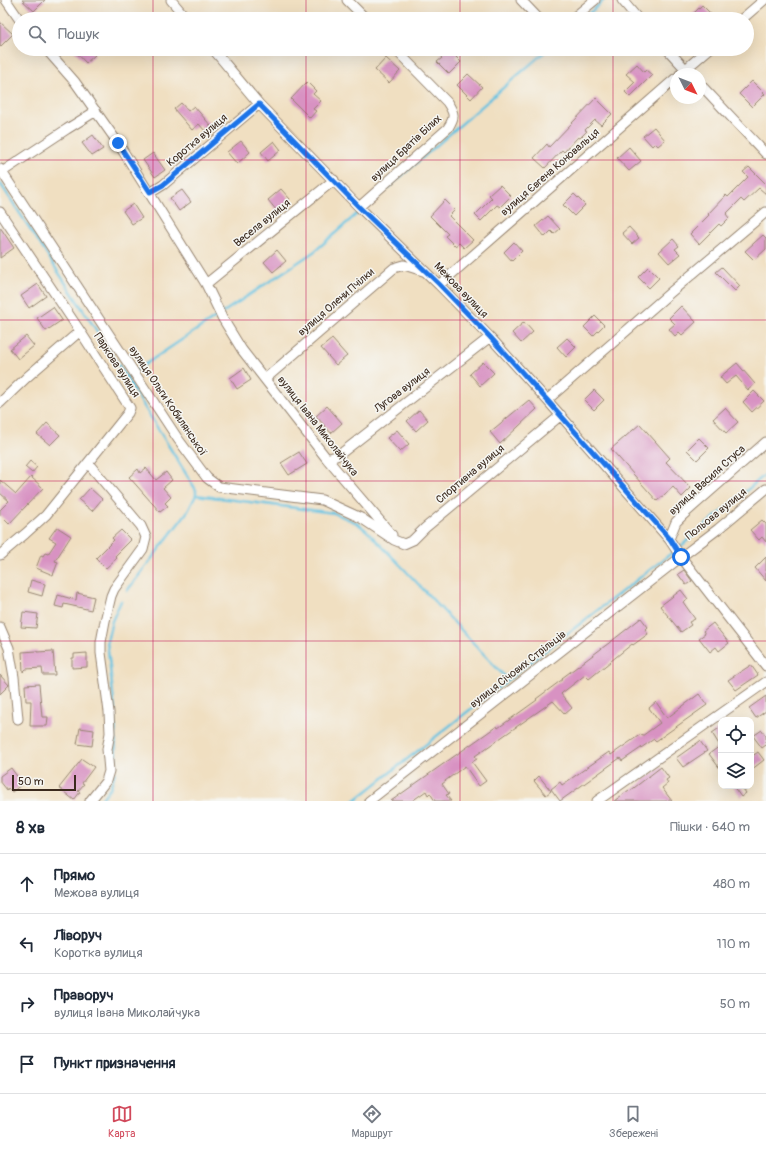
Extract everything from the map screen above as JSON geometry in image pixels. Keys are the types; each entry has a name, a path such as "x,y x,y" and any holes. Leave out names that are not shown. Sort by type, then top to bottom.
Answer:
{"street":[{"path":"6,0 14,12"},
{"path":"171,0 181,12"},
{"path":"347,0 359,12"},
{"path":"521,0 532,12"},
{"path":"580,12 595,0"},
{"path":"622,0 632,12"},
{"path":"750,12 764,0"},
{"name":"вулиця Івана Миколайчука","path":"52,56 75,82 96,111 150,192 206,284 221,315 242,350 327,459 396,542"},
{"name":"Межова вулиця","path":"219,56 259,104 359,207 439,284 490,337 561,415 670,539 681,557 766,666"},
{"name":"вулиця Братів Білих","path":"359,207 448,128 453,120 453,111 447,102 402,56"},
{"path":"672,56 682,68"},
{"path":"689,68 702,56"},
{"name":"вулиця Євгена Коновальця","path":"439,284 670,83"},
{"path":"706,90 766,154"},
{"name":"Коротка вулиця","path":"150,192 163,185 259,104"},
{"path":"1,170 96,111"},
{"name":"вулиця Ольги Кобилянської","path":"1,170 178,439 207,478 219,487 322,500 361,518 396,542"},
{"name":"Весела вулиця","path":"206,284 334,180"},
{"name":"Паркова вулиця","path":"0,212 130,408 128,413 46,515 0,555"},
{"path":"547,400 766,212"},
{"name":"вулиця Олени Пчілки","path":"265,379 394,268 404,265 429,274"},
{"path":"0,403 27,377 80,331"},
{"name":"Лугова вулиця","path":"327,459 339,455 490,337"},
{"name":"Спортивна вулиця","path":"396,542 404,544 413,540 425,528 561,415"},
{"name":"вулиця Василя Стуса","path":"670,539 676,522 766,442"},
{"path":"88,463 141,526 146,537 143,549 119,581 108,605 101,648 109,712 110,733 107,749 109,771 106,781 90,801"},
{"name":"Польова вулиця","path":"681,557 718,529 766,489"},
{"name":"вулиця Січових Стрільців","path":"370,801 681,557"},
{"path":"0,627 9,648 14,677 18,719"},
{"path":"598,801 766,682"}],"building":[{"path":"22,0 45,0 34,11"},
{"path":"702,5 709,12 695,12"},
{"path":"0,22 12,33 12,35 0,47"},
{"path":"80,56 94,56 86,63"},
{"path":"440,56 457,56 456,57 461,62 449,74 437,62 442,58"},
{"path":"386,58 400,71 389,83 375,70"},
{"path":"637,64 644,72 646,70 652,75 630,97 625,92 635,82 626,74"},
{"path":"468,74 482,87 471,99 457,85"},
{"path":"752,81 765,94 752,107 739,94"},
{"path":"307,82 316,91 313,94 321,101 313,109 316,111 310,118 291,99"},
{"path":"596,98 612,114 601,125 595,120 585,130 587,131 580,138 578,137 564,152 562,150 545,168 534,158 547,144 549,147"},
{"path":"181,103 188,111 194,106 211,126 205,131 199,124 192,130 174,109"},
{"path":"654,127 665,140 658,146 655,143 652,146 643,136"},
{"path":"93,135 103,149 92,156 82,143"},
{"path":"241,141 250,152 237,164 227,152"},
{"path":"274,141 281,150 268,161 261,152"},
{"path":"629,147 641,161 629,171 617,158"},
{"path":"153,153 165,170 155,177 143,160"},
{"path":"749,167 766,184 766,194 759,188 744,202 741,199 726,214 729,218 721,226 719,224 699,244 690,234 726,195 728,197 748,177 743,172"},
{"path":"500,185 511,196 500,207 497,205 481,221 475,215 492,198 489,195"},
{"path":"281,189 290,199 277,211 268,200"},
{"path":"182,190 191,202 179,211 170,198"},
{"path":"574,194 585,205 574,216 563,205"},
{"path":"445,200 455,210 449,216 473,240 464,248 459,243 455,246 445,236 448,234 430,216"},
{"path":"133,204 142,218 132,224 123,211"},
{"path":"548,216 560,229 554,234 551,231 545,237 536,226"},
{"path":"0,227 14,248 0,258"},
{"path":"629,227 639,238 632,244 622,233"},
{"path":"763,235 766,238 766,249 754,260 745,251"},
{"path":"673,239 679,246 675,249 680,254 669,263 659,252"},
{"path":"514,242 522,251 512,261 504,252"},
{"path":"277,250 286,261 273,272 264,262"},
{"path":"648,267 659,278 649,288 638,277"},
{"path":"722,267 740,286 735,291 716,272"},
{"path":"38,284 46,296 29,308 21,296"},
{"path":"681,306 696,322 682,335 679,332 675,336 669,329 675,324 669,318"},
{"path":"53,307 62,320 46,331 37,318"},
{"path":"595,316 604,325 593,336 584,327"},
{"path":"524,322 533,332 521,343 512,333"},
{"path":"26,336 34,346 18,359 10,349"},
{"path":"567,338 576,347 566,357 557,347"},
{"path":"332,339 347,356 336,365 321,348"},
{"path":"483,362 494,373 480,386 470,374"},
{"path":"737,363 755,384 748,390 736,376 726,384 720,377"},
{"path":"244,368 251,380 237,389 230,378"},
{"path":"594,390 604,400 594,410 584,400"},
{"path":"754,391 764,401 752,412 743,402"},
{"path":"529,400 537,409 500,444 490,432"},
{"path":"327,406 342,423 331,433 316,416"},
{"path":"725,408 738,422 726,433 713,419"},
{"path":"419,410 428,420 416,431 407,421"},
{"path":"47,423 60,435 50,445 37,434"},
{"path":"640,424 670,458 666,462 691,488 682,497 673,487 657,501 611,449"},
{"path":"397,430 409,444 400,452 387,438"},
{"path":"699,438 709,448 697,460 687,450"},
{"path":"299,452 307,464 289,475 281,463"},
{"path":"30,461 37,467 32,473 25,467"},
{"path":"146,468 156,480 166,472 172,480 163,488 171,497 165,503 168,506 160,512 129,477 138,469 140,473"},
{"path":"31,477 43,488 9,524 0,515 0,510 9,501 0,493 0,480 16,494"},
{"path":"90,488 102,499 92,511 79,500"},
{"path":"762,520 766,524 766,542 762,537 759,540 750,530"},
{"path":"57,527 71,536 55,561 58,562 53,575 36,568 41,555 43,556 45,553 48,554 56,542 49,538"},
{"path":"121,530 131,540 115,556 117,558 106,568 96,558 114,540 112,538"},
{"path":"766,557 766,581 755,568"},
{"path":"684,570 692,581 686,585 678,574"},
{"path":"31,580 45,584 42,596 28,592"},
{"path":"681,590 688,599 683,602 695,619 689,622 691,625 681,632 660,606"},
{"path":"77,593 94,597 91,610 64,604 63,608 55,606 58,595 76,600"},
{"path":"23,612 38,614 36,628 21,627"},
{"path":"641,618 648,627 645,630 648,634 633,645 632,644 589,679 585,675 561,694 572,708 565,714 553,701 475,756 477,759 472,762 486,781 479,786 465,766 442,784 449,794 446,795 451,801 435,801 430,793 428,795 426,791 412,801 391,801 497,726 498,728 537,700 536,699 563,679 562,678"},
{"path":"713,623 729,643 719,651 716,647 710,652 699,638 705,634 703,631"},
{"path":"53,651 55,675 43,675 42,668 26,669 23,672 22,652"},
{"path":"87,653 87,667 72,668 72,658 74,658 74,654"},
{"path":"751,665 758,675 736,690 728,680"},
{"path":"0,675 9,685 0,694"},
{"path":"39,684 42,717 48,717 47,726 30,726 31,701 26,701 25,685"},
{"path":"699,694 707,705 656,741 654,739 622,761 620,758 560,801 551,789 560,782 562,785 609,752 611,755 660,723 649,708 656,702 667,718"},
{"path":"766,696 766,711 756,718 749,708"},
{"path":"80,728 94,730 92,746 77,744"},
{"path":"718,729 718,743 712,733"},
{"path":"762,730 766,736 766,745 762,748 754,735"},
{"path":"700,741 707,751 683,767 676,758"},
{"path":"718,747 718,766 709,754"},
{"path":"758,752 764,760 754,768 754,755"},
{"path":"82,759 94,767 82,783 84,784 78,791 80,792 74,800 59,788"},
{"path":"661,767 669,778 666,780 668,783 662,788 672,801 614,801 629,790 630,791"},
{"path":"11,768 19,779 18,780 21,785 12,792 8,788 7,790 0,781 0,776"},
{"path":"539,776 551,791 546,795 534,781"},
{"path":"735,789 743,789 746,793 741,797"}],"waterway":[{"path":"591,12 604,0"},
{"path":"369,204 540,56"},
{"path":"0,183 106,345 196,490 196,495 188,511 127,591"},
{"path":"126,377 315,251 358,213"},
{"path":"681,546 766,474"},
{"path":"196,495 334,513 357,523 367,531 405,570 508,680"},
{"path":"354,801 673,552"},
{"path":"116,765 115,712 107,641 112,621 121,601"},
{"path":"100,801 110,788 115,773"}],"route":[{"path":"118,143 150,192 163,185 259,104 359,207 439,284 490,337 670,539 681,557"}]}
